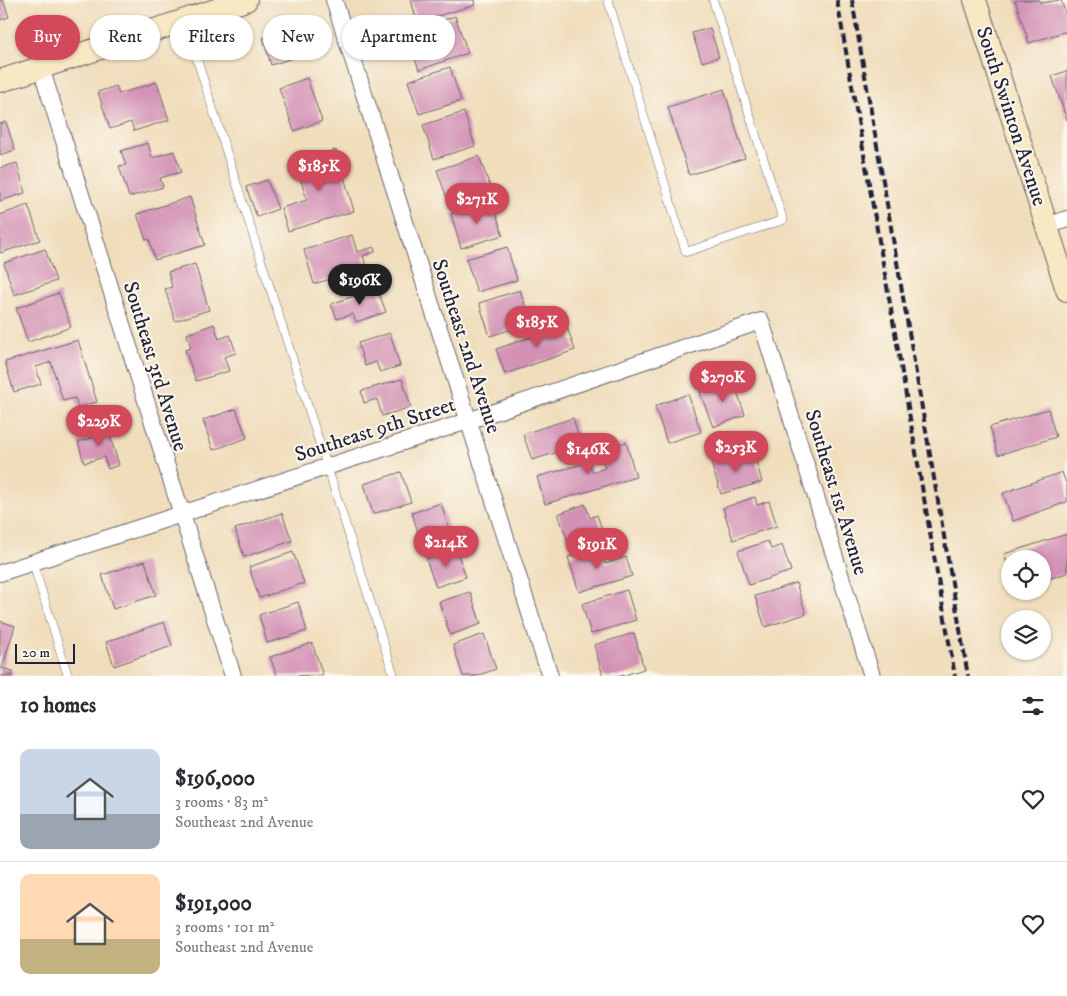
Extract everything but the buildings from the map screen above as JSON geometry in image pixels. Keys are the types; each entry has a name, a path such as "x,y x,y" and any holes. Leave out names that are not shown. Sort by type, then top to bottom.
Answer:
{"street":[{"name":"Southeast 2nd Avenue","path":"334,0 550,676"},
{"name":"South Swinton Avenue","path":"975,0 1057,223 1067,290"},
{"path":"197,15 222,5"},
{"path":"0,81 170,25"},
{"name":"Southeast 3rd Avenue","path":"41,68 232,676"},
{"name":"Southeast 9th Street","path":"0,573 468,421 761,321"},
{"name":"Southeast 1st Avenue","path":"761,321 872,676"}],"lane":[{"path":"608,0 686,252 783,220 713,0"},
{"path":"197,60 394,676"},
{"path":"32,563 68,676"}],"railway":[{"path":"837,0 955,676"},
{"path":"852,0 968,676"}]}
